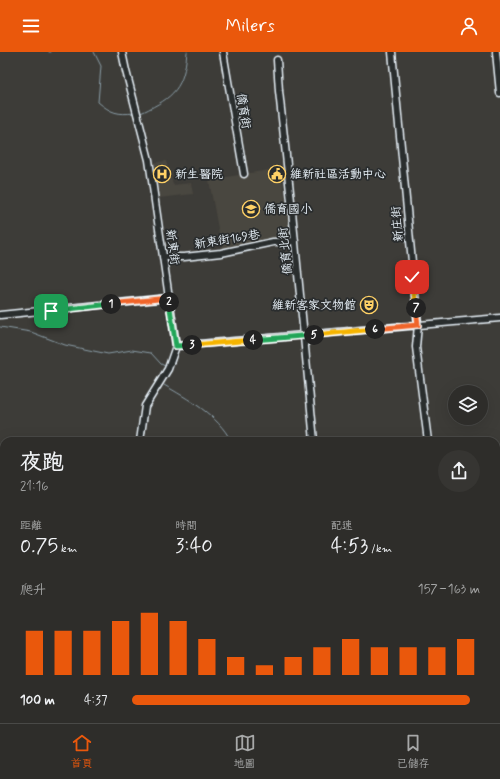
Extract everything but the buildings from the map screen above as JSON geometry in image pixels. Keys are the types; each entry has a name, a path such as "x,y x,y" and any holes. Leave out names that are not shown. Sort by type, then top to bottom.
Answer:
{"street":[{"name":"新東街","path":"122,52 149,160 176,346 168,370 145,406 141,437"},
{"name":"僑育街","path":"223,52 244,174"},
{"name":"新庄街","path":"392,52 418,325 416,347 427,437"},
{"path":"496,52 500,93"},
{"name":"僑育北街","path":"278,60 279,91 305,336 314,437"},
{"name":"新東街169巷","path":"163,257 221,253 273,242 295,241"},
{"path":"0,315 168,298"},
{"path":"176,346 500,318"}],"shaded area":[{"path":"166,161 173,185 191,183 193,194 159,198 150,163"},
{"name":"僑育國小","path":"269,170 271,181 282,179 292,236 222,250 209,180"}],"waterway":[{"path":"94,52 101,66 98,102 107,109 115,112 123,114 134,113"},
{"path":"139,113 154,107 176,90 180,83 186,64 187,52"},
{"path":"0,327 31,332 65,345 108,354 132,350 151,353 161,364 165,366"},
{"path":"164,385 202,408 218,423 228,437"}],"place":[{"name":"新生醫院","path":"162,174"},
{"name":"維新社區活動中心","path":"277,174"},
{"name":"僑育國小","path":"251,209"},
{"name":"維新客家文物館","path":"369,305"}],"route":[{"path":"51,311 168,298 176,346 305,336 418,325 412,277"}]}
